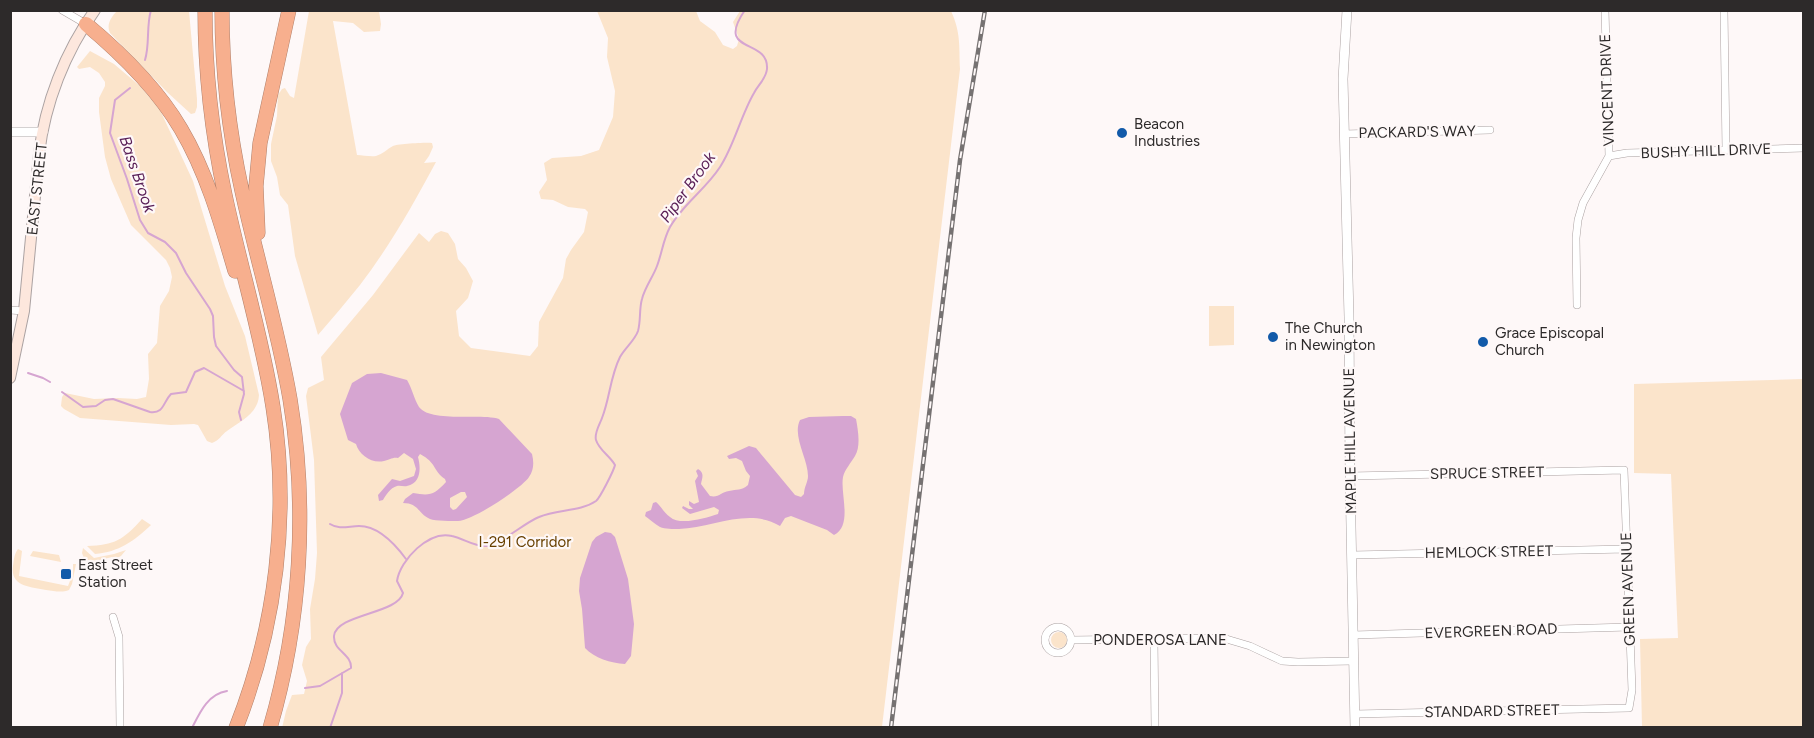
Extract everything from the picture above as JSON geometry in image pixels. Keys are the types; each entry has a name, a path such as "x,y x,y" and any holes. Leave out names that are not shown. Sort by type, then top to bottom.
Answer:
{"highway":[{"path":"205,10 209,89 219,164 269,381 280,488 276,572 268,620 236,728"},
{"path":"222,10 231,129 242,191 291,405 298,478 298,566 291,636 270,728"},
{"path":"256,252 258,230 256,186 260,143 289,10"},
{"path":"86,24 147,82 171,113 188,141 208,187 252,331 263,355"}],"main road":[{"name":"EAST STREET","path":"10,378 24,311 43,132 59,77 72,47 95,10"}],"street":[{"path":"62,10 86,24"},
{"name":"MAPLE HILL AVENUE","path":"1347,10 1343,80 1355,728"},
{"name":"VINCENT DRIVE","path":"1577,305 1578,220 1583,203 1609,156 1605,10"},
{"path":"1724,10 1726,150"},
{"name":"PACKARD'S WAY","path":"1344,134 1490,130"},
{"path":"10,132 43,132"},
{"name":"BUSHY HILL DRIVE","path":"1609,156 1627,153 1803,148"},
{"path":"10,310 24,311"},
{"name":"SPRUCE STREET","path":"1350,476 1624,471"},
{"name":"GREEN AVENUE","path":"1624,471 1632,690 1629,708"},
{"name":"HEMLOCK STREET","path":"1352,555 1626,549"},
{"path":"113,617 119,637 120,728"},
{"name":"EVERGREEN ROAD","path":"1353,635 1629,627"},
{"name":"PONDEROSA LANE","path":"1071,640 1223,638 1250,646 1282,661 1353,661"},
{"path":"1154,639 1155,728"},
{"name":"STANDARD STREET","path":"1355,714 1629,708"}],"green space":[{"path":"117,11 189,11 197,99 195,113 191,114 167,92 110,33 110,21"},
{"path":"309,11 379,11 380,31 364,32 353,23 333,21 357,155 376,156 395,145 432,143 433,147 424,163 436,162 381,256 318,335 295,256 288,205 280,195 271,161 278,95 285,88 294,98"},
{"name":"I-291 Corridor","path":"597,11 696,11 700,21 715,32 723,45 733,49 737,46 739,39 733,22 740,11 951,11 959,40 960,69 882,727 282,728 292,695 304,694 307,681 302,665 306,647 311,639 310,609 317,553 314,460 306,396 308,388 324,380 321,357 373,295 419,233 429,242 435,234 441,231 448,233 455,244 458,259 473,281 468,298 456,311 459,336 471,348 530,356 538,346 539,322 563,278 566,259 584,232 588,212 585,209 568,207 553,200 541,199 539,192 547,180 544,163 552,158 581,156 599,150 613,117 615,91 607,57 608,38"},
{"path":"90,51 114,64 140,86 160,110 193,181 225,286 245,336 259,395 258,402 252,412 212,443 207,441 198,425 194,424 171,425 80,418 61,406 65,393 94,399 146,397 149,379 148,354 157,343 160,306 169,291 172,277 166,260 131,225 111,179 105,157 99,112 99,98 105,82 99,73 90,67 79,69 77,67"},
{"path":"1209,306 1234,306 1234,345 1209,346"},
{"path":"1803,379 1803,727 1642,727 1640,639 1678,638 1671,474 1634,473 1634,384"},
{"path":"142,519 151,525 132,541 119,548 95,554 87,546 112,543 124,537"},
{"path":"83,548 94,558 126,550 115,559 112,557 85,561"},
{"path":"18,549 22,551 19,576 68,586 73,573 73,564 76,564 69,590 61,592 46,590 28,587 18,582 13,573 13,566"},
{"path":"33,551 59,555 61,562 30,556"},
{"path":"1059,632 1067,640 1059,648 1051,640"}],"shaded area":[{"path":"381,373 407,380 419,407 425,412 434,415 499,419 532,454 533,466 529,477 507,496 465,520 432,520 412,505 403,503 413,493 431,494 446,482 429,461 420,454 418,457 419,475 415,482 407,486 395,487 383,500 379,501 378,495 392,479 400,481 414,476 416,469 413,459 404,453 398,458 379,462 363,455 356,444 348,440 340,414 352,383 367,374","holes":["465,492 467,497 453,510 450,507 450,498"]},
{"path":"851,416 856,419 857,452 843,477 843,524 834,535 791,516 785,518 780,526 756,518 743,518 692,528 667,529 660,527 645,516 656,502 674,520 693,520 718,514 719,510 714,507 690,514 682,508 683,506 693,509 689,501 694,504 699,502 695,481 698,476 696,471 698,469 702,472 701,484 710,496 743,488 748,485 750,476 742,461 736,458 729,459 727,456 749,446 756,448 795,495 801,497 804,494 808,476 798,433 800,420 809,417"},
{"path":"605,532 615,537 628,579 634,624 631,656 625,664 593,655 585,648 579,591 580,578 592,542"}],"waterway":[{"name":"Bass Brook","path":"145,60 151,10"},
{"name":"Piper Brook","path":"305,688 320,686 351,668 349,659 334,641 337,629 355,618 399,600 403,593 397,581 399,573 410,556 425,542 443,535 487,546 539,517 590,505 601,495 615,465 597,444 596,432 605,410 617,365 638,331 645,290 657,266 670,227 720,167 749,102 766,73 765,59 760,53 739,40 736,34 737,24 745,10"},
{"name":"Bass Brook","path":"130,88 115,100 110,133 140,220 148,233 165,242 176,253 186,273 210,309 213,316 216,346 242,377 244,394 239,412 241,420"},
{"path":"62,392 83,407 96,406 105,400 113,399 155,412 161,409 171,394 186,392 195,372 204,368 244,391"},
{"path":"28,373 50,382"},
{"name":"Bass Brook","path":"330,524 340,527 366,527 380,532 406,559"},
{"path":"330,728 342,693 342,673"},
{"name":"Piper Brook","path":"192,728 210,700 227,691"}],"railway":[{"path":"891,728 960,160 985,10"}],"place":[{"name":"Beacon Industries","path":"1122,133"},
{"name":"The Church in Newington","path":"1273,337"},
{"name":"Grace Episcopal Church","path":"1483,342"},
{"name":"East Street Station","path":"66,574"}]}
